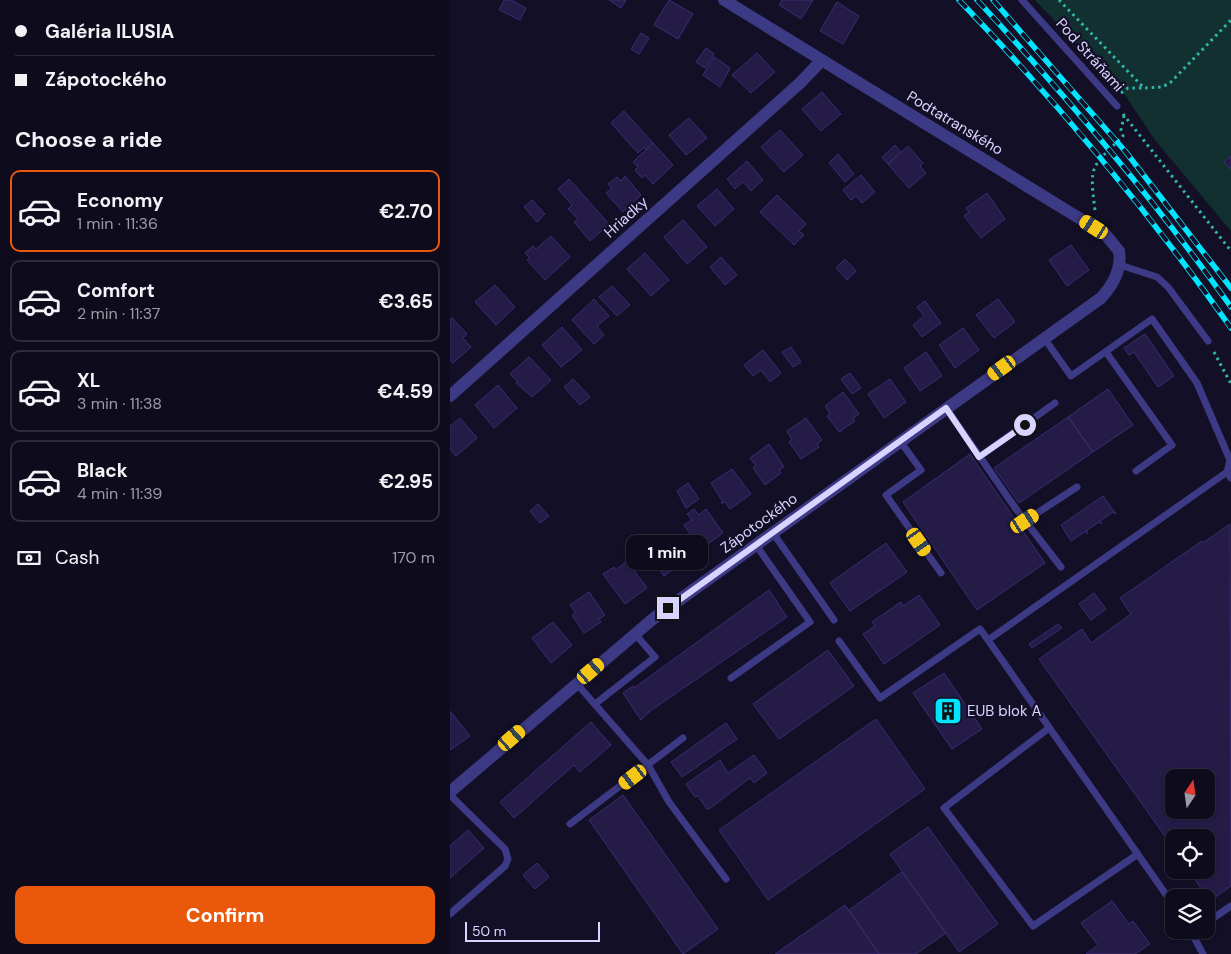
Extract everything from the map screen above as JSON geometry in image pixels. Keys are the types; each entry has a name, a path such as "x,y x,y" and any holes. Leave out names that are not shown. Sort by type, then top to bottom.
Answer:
{"street":[{"name":"Podtatranského","path":"724,0 1094,227 1120,251 1120,265"},
{"name":"Hriadky","path":"450,396 792,90 822,60"},
{"name":"Zápotockého","path":"450,794 635,634 772,533 1100,298 1114,280 1120,265"}],"lane":[{"name":"Pod Stráňami","path":"1022,0 1114,103"},
{"path":"1120,265 1156,277 1168,286 1208,341"},
{"path":"988,640 1229,475 1230,460 1197,383 1152,320 1071,376 1044,338"},
{"path":"1106,352 1172,445 1136,471"},
{"path":"979,457 1055,403"},
{"path":"946,408 1025,521 1061,567"},
{"path":"900,441 921,470 886,495 941,573"},
{"path":"1025,521 1076,487"},
{"path":"772,533 834,620"},
{"path":"730,678 810,622 756,545"},
{"path":"839,641 880,698 980,629 1165,893"},
{"path":"595,704 655,656 635,634"},
{"path":"577,684 648,765 669,802 726,879"},
{"path":"1049,728 944,808 1033,926 1138,854"},
{"path":"570,824 683,738"},
{"path":"450,794 505,849 508,859 505,866 450,914"},
{"path":"1215,917 1231,906"},
{"path":"1197,939 1204,954"}],"path":[{"path":"1060,0 1144,88"},
{"path":"1231,20 1170,83 1162,87 1128,88 1114,103 1231,251"},
{"path":"1094,227 1096,214 1092,173 1095,163 1123,136 1121,130 1124,116"},
{"path":"1208,341 1231,384"}],"green space":[{"path":"1035,0 1231,0 1231,231 1155,140 1125,95"}],"building":[{"path":"504,0 511,0 526,8 520,20 499,10"},
{"path":"609,0 626,0 621,8"},
{"path":"669,0 693,14 678,39 654,25"},
{"path":"782,0 813,0 801,19 779,5"},
{"path":"837,2 859,16 843,44 820,31"},
{"path":"641,33 649,38 639,54 631,49"},
{"path":"706,48 714,54 705,68 696,62"},
{"path":"757,53 775,72 751,93 732,75"},
{"path":"714,57 730,68 720,87 703,75"},
{"path":"822,92 841,114 821,131 802,109"},
{"path":"624,111 653,143 646,150 644,147 638,153 611,123"},
{"path":"689,118 707,138 686,155 669,135"},
{"path":"780,130 803,155 784,172 761,147"},
{"path":"653,143 673,165 653,184 645,175 642,178 635,170 638,167 633,162"},
{"path":"895,145 901,152 888,164 882,157"},
{"path":"908,146 923,163 920,166 926,173 909,188 888,164"},
{"path":"838,154 854,174 845,182 829,163"},
{"path":"1231,156 1231,169 1224,162"},
{"path":"747,161 763,180 751,191 743,182 735,189 727,179"},
{"path":"861,175 875,192 862,203 856,196 851,200 843,190"},
{"path":"625,176 641,195 623,212 606,193 612,188 608,184 617,177 621,181"},
{"path":"569,179 609,224 590,241 574,222 578,219 568,209 572,205 558,189"},
{"path":"717,189 734,209 715,226 697,206"},
{"path":"987,193 1005,219 981,238 964,216 969,212 966,208"},
{"path":"777,195 806,224 799,231 804,235 794,245 760,212"},
{"path":"532,200 545,214 537,222 524,207"},
{"path":"683,220 707,247 687,264 664,237"},
{"path":"551,236 570,257 545,280 527,260 530,258 525,253 533,246 536,249"},
{"path":"1071,245 1089,270 1067,286 1049,260"},
{"path":"645,253 669,280 651,296 627,269"},
{"path":"721,257 737,275 725,285 710,267"},
{"path":"845,259 856,271 847,280 836,268"},
{"path":"495,285 515,307 496,325 475,302"},
{"path":"612,286 630,305 617,316 599,297"},
{"path":"594,299 609,316 597,326 604,335 594,344 572,320"},
{"path":"998,299 1015,322 994,338 976,315"},
{"path":"925,301 941,323 922,337 913,325 924,316 917,307"},
{"path":"452,318 467,334 463,338 471,347 453,363 450,360 450,320"},
{"path":"562,327 582,350 561,367 542,345"},
{"path":"963,328 979,350 955,368 939,345"},
{"path":"1145,334 1174,376 1158,387 1134,352 1129,355 1124,348"},
{"path":"791,347 801,362 793,367 782,352"},
{"path":"763,350 781,373 770,382 761,370 753,376 744,365"},
{"path":"926,352 942,376 920,391 904,368"},
{"path":"529,357 551,380 532,397 516,383 518,382 510,374"},
{"path":"850,373 861,388 852,394 841,379"},
{"path":"573,379 590,397 580,405 564,387"},
{"path":"890,379 906,402 884,418 868,394"},
{"path":"498,385 517,408 494,428 475,405"},
{"path":"1108,389 1133,425 1093,452 1068,417"},
{"path":"843,392 859,414 853,418 855,421 839,432 827,416 830,413 825,406"},
{"path":"1068,417 1093,452 1019,503 994,468"},
{"path":"460,418 477,438 456,456 450,449 450,426"},
{"path":"806,418 822,440 817,444 819,447 801,459 789,442 792,440 787,431"},
{"path":"769,444 784,467 779,470 781,473 765,485 753,468 756,466 750,458"},
{"path":"970,454 1045,563 977,610 903,502"},
{"path":"732,469 751,494 730,509 725,502 721,503 723,502 711,483"},
{"path":"688,483 699,499 686,508 677,491"},
{"path":"1103,496 1116,514 1113,512 1100,521 1102,524 1099,522 1087,530 1087,534 1086,531 1071,541 1061,525"},
{"path":"538,504 549,516 540,523 530,511"},
{"path":"694,509 699,515 706,509 723,533 701,549 684,525 692,520 687,514"},
{"path":"1230,524 1231,886 1215,897 1215,889 1201,889 1194,879 1215,879 1215,829 1165,829 1165,836 1039,659 1082,629 1091,643 1131,614 1120,598 1202,541 1204,542"},
{"path":"668,537 685,561 664,576 647,551"},
{"path":"886,543 907,572 850,611 830,583"},
{"path":"627,561 647,588 625,604 603,574 614,567 616,570"},
{"path":"769,590 787,617 650,711 641,720 623,693 633,686 634,688"},
{"path":"589,592 605,615 599,619 601,622 584,633 572,615 576,613 570,605"},
{"path":"1094,593 1106,609 1091,620 1079,604"},
{"path":"919,595 940,625 884,664 863,634 875,626 872,622 901,602 903,606"},
{"path":"553,622 572,645 551,663 532,638"},
{"path":"1058,624 1062,628 1032,648 1029,644"},
{"path":"828,650 854,686 779,739 753,704"},
{"name":"EUB blok A","path":"944,673 982,729 952,749 913,693"},
{"path":"450,711 470,736 450,750"},
{"path":"876,719 925,789 768,900 719,830"},
{"path":"591,722 611,745 580,772 574,765 514,818 500,802"},
{"path":"726,723 737,739 682,777 671,762"},
{"path":"754,755 767,773 754,783 750,778 709,809 707,809 698,796 695,797 686,784 720,760 728,773"},
{"path":"623,795 718,929 683,954 589,820"},
{"path":"928,827 998,924 959,952 890,854"},
{"path":"468,830 484,848 450,878 450,846"},
{"path":"537,863 549,877 535,889 523,875"},
{"path":"902,872 946,933 916,954 879,954 849,910"},
{"path":"1112,901 1129,924 1133,921 1150,944 1135,954 1086,954 1098,945 1081,923"},
{"path":"845,905 879,954 775,954"}],"railway":[{"path":"959,0 1067,118 1168,242 1231,328"},
{"path":"977,0 1109,149 1231,307"},
{"path":"993,0 1125,151 1231,288"}],"place":[{"name":"EUB blok A","path":"948,711"}],"route":[{"path":"668,608 946,408 979,457 1025,425"}]}
